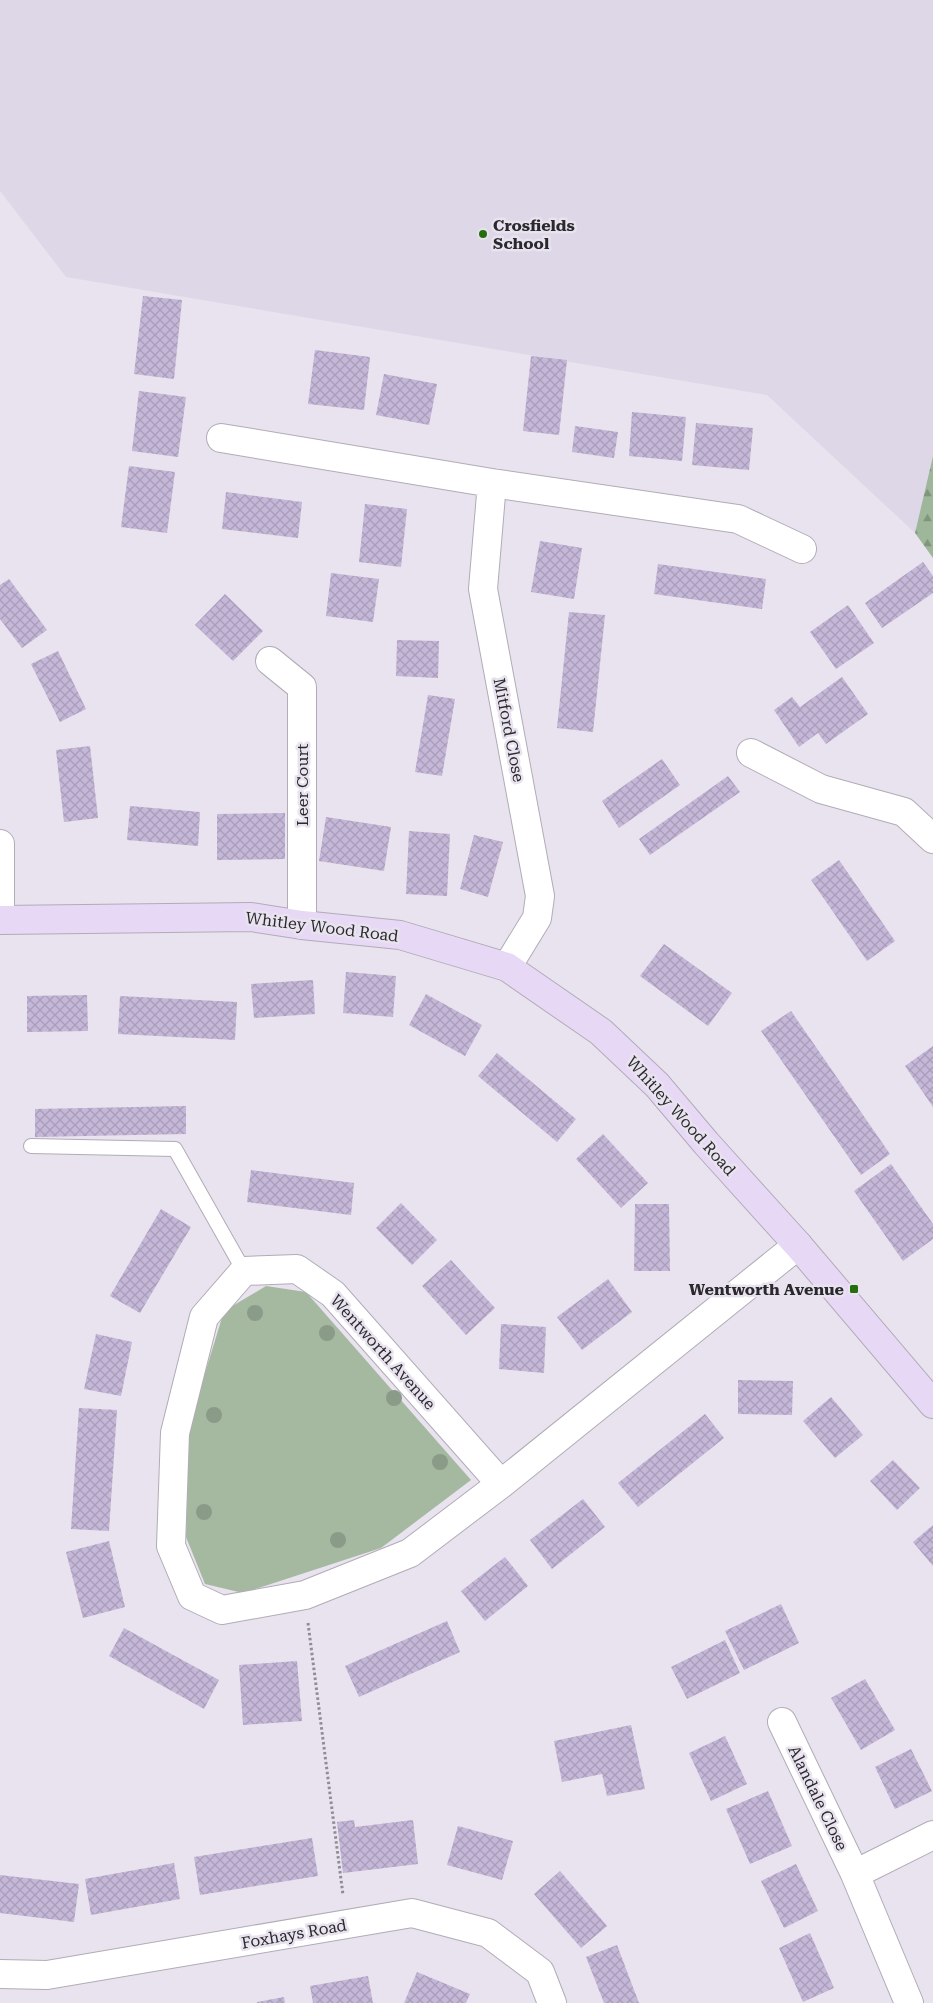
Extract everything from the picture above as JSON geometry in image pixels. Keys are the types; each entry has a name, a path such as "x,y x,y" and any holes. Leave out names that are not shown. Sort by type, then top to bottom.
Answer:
{"street":[{"path":"221,438 492,484 738,519 802,549"},
{"name":"Mitford Close","path":"492,484 483,589 540,896 537,918 507,967"},
{"name":"Leer Court","path":"270,661 302,687 302,925"},
{"path":"751,753 820,789 904,812 933,839"},
{"path":"0,844 0,920"},
{"name":"Whitley Wood Road","path":"0,920 251,917 302,925 400,935 507,967 601,1032 657,1085 706,1143 798,1245 933,1404"},
{"path":"244,1271 204,1317 174,1434 171,1546 192,1596 222,1610 305,1595 410,1553 501,1484 798,1245"},
{"name":"Wentworth Avenue","path":"244,1271 297,1269 332,1294 501,1484"},
{"name":"Alandale Close","path":"782,1722 855,1874 908,2003"},
{"path":"855,1874 933,1836"},
{"name":"Foxhays Road","path":"0,1974 47,1976 412,1913 488,1933 540,1972 552,2003"}],"lane":[{"path":"31,1146 175,1149 244,1271"}],"path":[{"path":"305,1595 347,1925"}],"shaded area":[{"name":"Crosfields School","path":"0,0 933,0 933,456 915,533 767,395 66,277 0,191"}],"green space":[{"path":"933,456 933,558 915,533"},
{"path":"266,1286 306,1292 471,1480 381,1548 243,1593 205,1584 186,1537 188,1429 224,1311"}],"building":[{"path":"143,296 182,300 174,379 134,374"},
{"path":"315,350 370,357 364,410 308,404"},
{"path":"531,356 567,360 559,435 523,431"},
{"path":"384,374 437,384 429,425 376,415"},
{"path":"139,391 186,397 178,457 132,451"},
{"path":"632,412 686,417 682,461 629,456"},
{"path":"696,423 753,428 749,470 692,465"},
{"path":"575,426 618,432 614,458 572,452"},
{"path":"129,466 175,472 167,533 121,527"},
{"path":"226,492 302,502 298,538 222,529"},
{"path":"365,504 407,509 401,567 359,562"},
{"path":"540,541 582,548 574,599 531,592"},
{"path":"923,562 933,576 933,593 882,628 865,603"},
{"path":"658,564 766,579 762,609 654,594"},
{"path":"331,573 379,579 373,622 326,616"},
{"path":"9,579 47,630 22,648 0,619 0,585"},
{"path":"225,594 263,631 233,661 195,625"},
{"path":"848,605 874,643 836,669 810,632"},
{"path":"569,612 605,615 593,732 557,728"},
{"path":"397,640 439,641 438,678 396,676"},
{"path":"58,651 86,709 60,722 31,664"},
{"path":"842,677 868,714 826,744 818,733 799,747 774,710 792,697 800,707"},
{"path":"428,695 455,699 442,776 415,772"},
{"path":"90,746 98,818 64,822 56,750"},
{"path":"662,759 680,785 619,828 602,801"},
{"path":"728,776 740,792 650,855 639,839"},
{"path":"130,806 200,812 198,846 127,840"},
{"path":"285,813 285,859 217,860 217,814"},
{"path":"326,817 391,827 384,871 319,861"},
{"path":"409,831 450,834 447,896 406,894"},
{"path":"474,835 503,842 488,897 460,889"},
{"path":"839,860 895,941 867,961 811,880"},
{"path":"664,944 732,993 708,1026 640,976"},
{"path":"346,972 396,976 393,1017 343,1013"},
{"path":"313,980 315,1014 254,1018 251,984"},
{"path":"426,994 482,1025 465,1056 409,1025"},
{"path":"87,995 88,1031 27,1032 27,996"},
{"path":"120,996 237,1002 235,1040 118,1034"},
{"path":"791,1011 890,1154 861,1175 761,1031"},
{"path":"933,1046 933,1107 905,1066"},
{"path":"497,1053 576,1119 557,1142 478,1076"},
{"path":"186,1106 186,1134 35,1137 35,1109"},
{"path":"603,1134 648,1183 621,1208 576,1159"},
{"path":"891,1164 933,1224 933,1239 903,1261 854,1191"},
{"path":"251,1170 354,1183 351,1215 247,1202"},
{"path":"401,1203 437,1240 412,1265 376,1228"},
{"path":"635,1204 669,1204 670,1271 634,1271"},
{"path":"161,1209 191,1227 140,1313 110,1296"},
{"path":"451,1260 495,1308 466,1335 422,1286"},
{"path":"608,1279 632,1312 582,1350 557,1317"},
{"path":"501,1324 546,1327 544,1373 499,1369"},
{"path":"96,1334 132,1342 121,1396 84,1389"},
{"path":"738,1380 793,1381 792,1415 738,1414"},
{"path":"831,1397 863,1435 835,1458 803,1421"},
{"path":"79,1408 117,1410 109,1531 71,1529"},
{"path":"705,1414 724,1438 638,1507 618,1483"},
{"path":"893,1460 920,1488 897,1510 870,1481"},
{"path":"583,1499 605,1527 552,1569 530,1540"},
{"path":"933,1525 933,1566 913,1542"},
{"path":"109,1541 125,1607 83,1618 66,1552"},
{"path":"505,1557 528,1586 485,1621 461,1591"},
{"path":"781,1604 799,1643 744,1670 725,1631"},
{"path":"447,1621 460,1652 359,1697 345,1666"},
{"path":"124,1628 219,1680 204,1709 109,1656"},
{"path":"725,1640 740,1673 687,1699 671,1667"},
{"path":"297,1661 302,1721 243,1725 239,1665"},
{"path":"865,1679 895,1730 861,1750 831,1698"},
{"path":"631,1725 645,1789 607,1796 602,1774 562,1782 554,1741"},
{"path":"725,1736 747,1784 711,1801 689,1753"},
{"path":"911,1749 932,1791 895,1809 875,1767"},
{"path":"768,1791 792,1846 750,1864 726,1809"},
{"path":"354,1820 355,1827 413,1820 418,1864 343,1873 337,1822"},
{"path":"458,1826 513,1841 502,1880 447,1865"},
{"path":"312,1838 318,1876 200,1895 194,1857"},
{"path":"174,1863 180,1899 91,1915 85,1879"},
{"path":"796,1864 818,1911 784,1928 761,1881"},
{"path":"560,1871 607,1926 581,1948 534,1894"},
{"path":"0,1875 79,1884 74,1922 0,1913"},
{"path":"810,1933 834,1988 803,2002 779,1948"},
{"path":"617,1945 639,2003 604,2003 586,1957"},
{"path":"417,1972 470,1994 466,2003 404,2003"},
{"path":"368,1976 373,2003 313,2003 310,1986"},
{"path":"284,1997 285,2003 257,2003 257,2002"}],"place":[{"name":"Crosfields School","path":"483,234"},
{"name":"Wentworth Avenue","path":"854,1289"}]}
